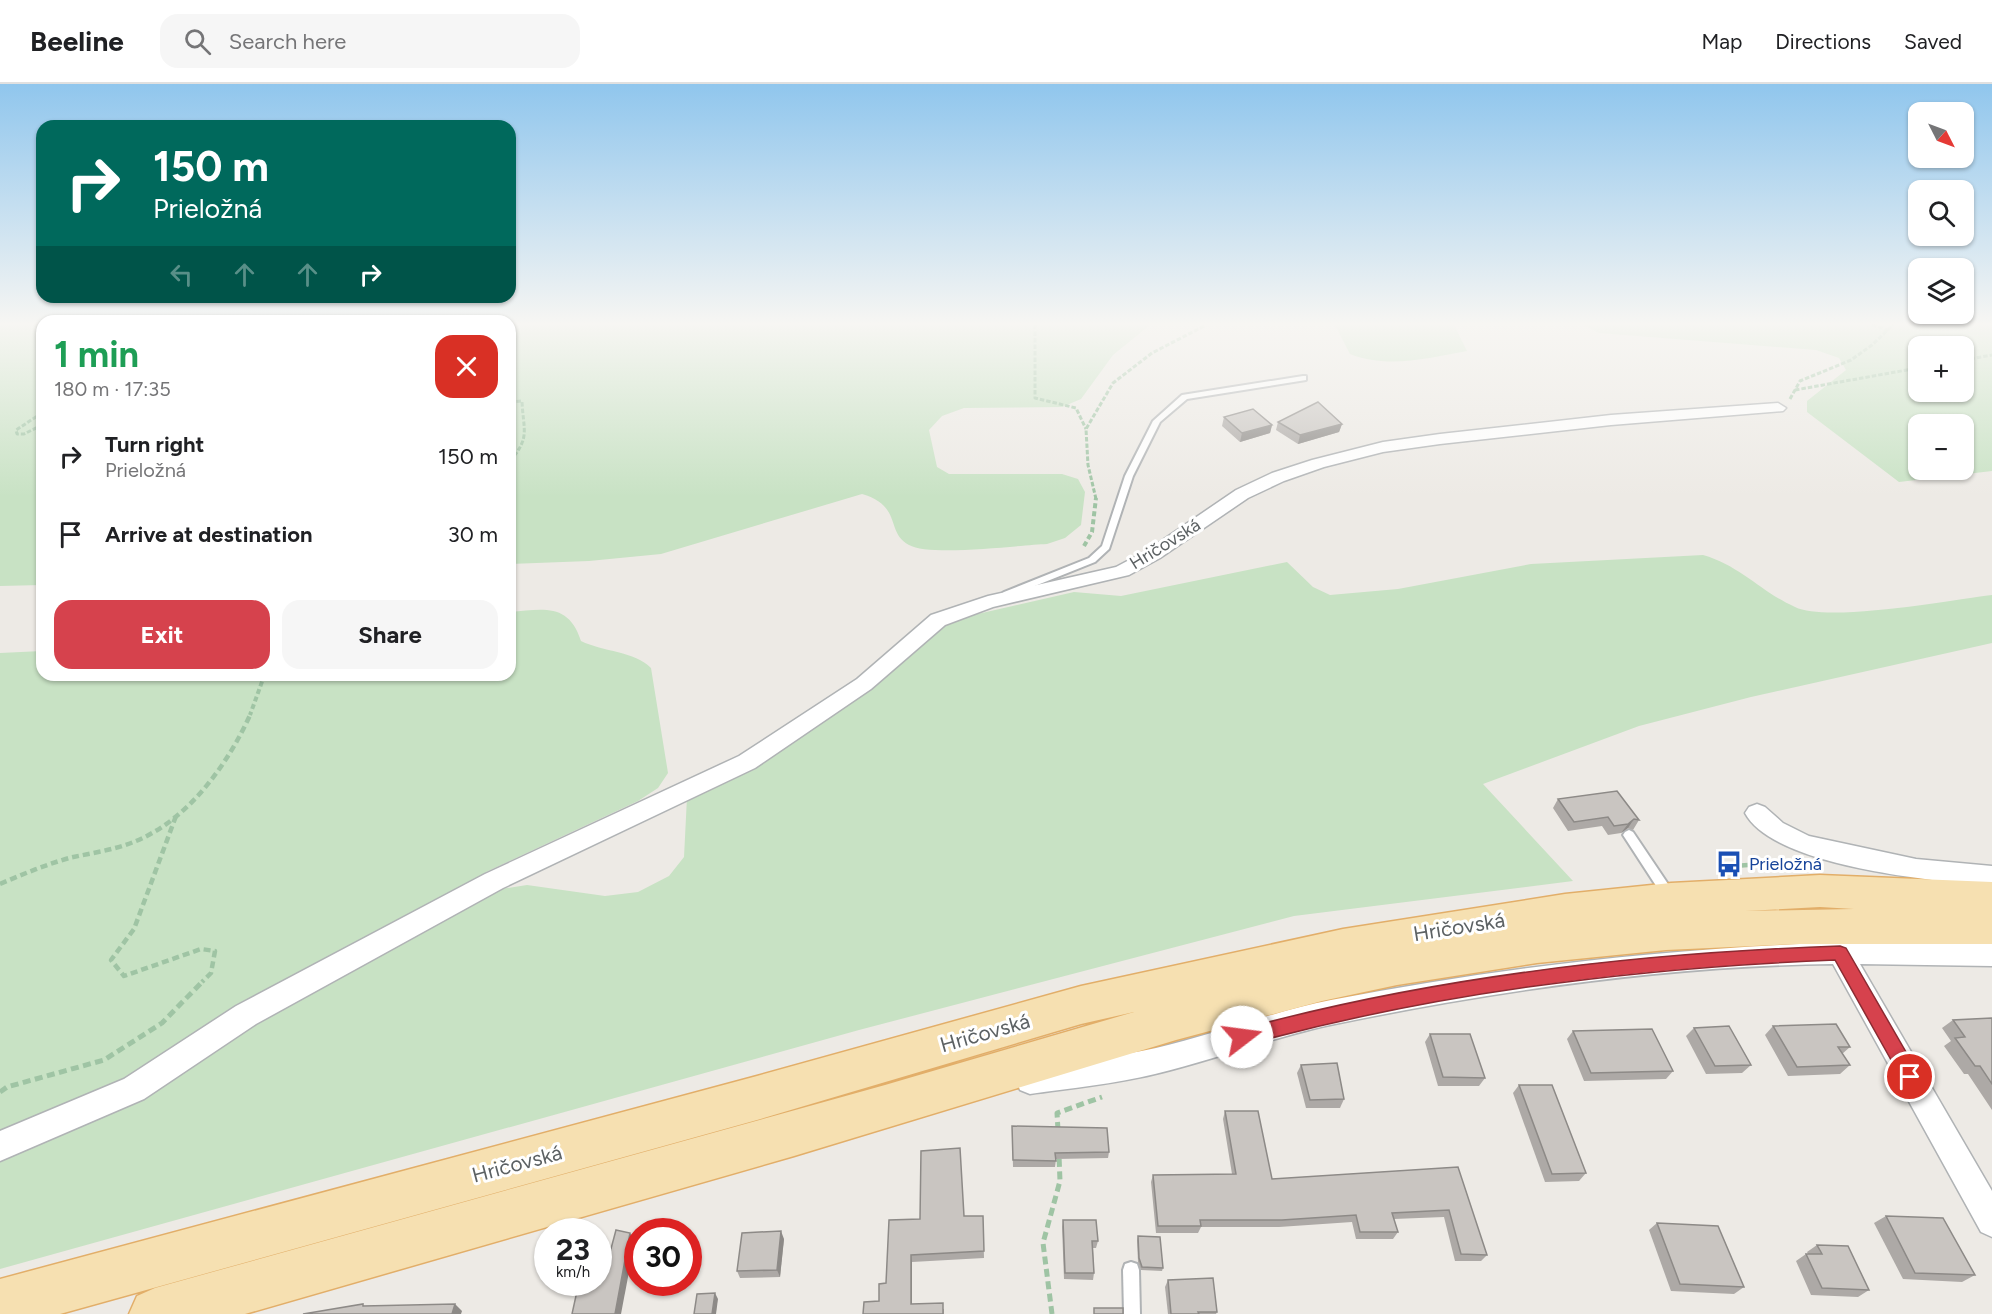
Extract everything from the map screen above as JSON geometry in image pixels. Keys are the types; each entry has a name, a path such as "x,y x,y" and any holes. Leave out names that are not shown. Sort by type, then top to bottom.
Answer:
{"main road":[{"name":"Hričovská","path":"0,1305 757,1098 1081,1005 1343,947 1532,916 1671,899 1820,891 1992,898"},
{"name":"Hričovská","path":"155,1314 937,1091 1098,1040 1247,999 1358,974 1470,954 1584,939 1700,929 1842,924 1992,927"}],"street":[{"name":"Hričovská","path":"0,1146 134,1089 246,1015 494,880 747,762 864,684 938,621 988,602 1122,571 1154,554 1242,494 1318,463 1383,447 1611,420 1778,408"},
{"path":"1757,813 1775,830 1804,844 1916,869 1992,876"},
{"name":"Hričovská","path":"937,1091 1119,1068 1156,1061 1327,1014 1539,976 1737,957 1840,953 1992,955"},
{"path":"1840,953 1992,1221"}],"lane":[{"path":"988,602 1092,560 1106,547 1129,476 1157,421 1185,397 1276,382"},
{"path":"1629,835 1671,899"},
{"path":"1131,1270 1132,1314"}],"path":[{"path":"1035,382 1035,398 1076,408 1086,429 1088,465 1097,502 1092,532 1071,568"},
{"path":"1086,429 1114,382"},
{"path":"1778,408 1788,403 1799,382"},
{"path":"1795,390 1837,382"},
{"path":"516,402 522,401 522,414 528,429 523,447 516,455"},
{"path":"36,416 16,430 17,434 24,434 36,428"},
{"path":"0,884 56,862 138,840 184,811 220,771 258,698 262,681"},
{"path":"0,1092 7,1087 104,1060 162,1023 211,973 215,951 201,949 124,976 111,960 134,929 176,816"},
{"path":"1058,1136 1058,1113 1103,1097 1119,1068"},
{"path":"1052,1314 1043,1243 1060,1181 1059,1147"}],"green space":[{"path":"0,382 36,382 36,585 0,586"},
{"path":"516,382 1093,382 1081,399 1062,407 964,408 942,416 929,430 937,467 949,474 1062,474 1078,479 1085,492 1081,525 1065,538 1047,544 997,548 936,550 920,548 902,540 889,512 883,505 862,494 661,554 589,561 516,564"},
{"path":"1830,382 1908,382 1908,402 1974,402 1974,382 1992,382 1992,471 1974,473 1974,414 1908,414 1908,480 1916,480 1899,482 1807,412 1807,401"},
{"path":"1703,555 1740,572 1795,607 1834,613 1890,609 1992,595 1992,643 1751,697 1639,726 1483,784 1573,881 1294,916 859,1030 0,1269 0,653 36,651 36,681 516,681 516,612 544,610 562,614 570,620 581,641 636,658 651,668 668,773 658,788 638,801 486,872 478,884 494,890 527,885 605,896 638,892 669,876 684,857 687,797 751,767 875,685 940,627 960,618 1074,592 1121,596 1287,562 1313,587 1330,595 1398,589 1531,564"}],"building":[{"path":"1318,402 1342,424 1300,435 1278,422"},
{"path":"1253,409 1272,425 1242,433 1224,417"},
{"path":"1617,791 1639,820 1634,819 1628,824 1614,826 1608,817 1574,822 1558,799"},
{"path":"1992,1018 1992,1084 1980,1066 1975,1066 1955,1038 1965,1037 1953,1020"},
{"path":"1836,1024 1850,1047 1838,1047 1850,1065 1797,1067 1773,1026"},
{"path":"1729,1026 1751,1065 1715,1066 1694,1028"},
{"path":"1652,1029 1673,1071 1591,1073 1573,1031"},
{"path":"1430,1034 1470,1034 1485,1078 1443,1077"},
{"path":"1337,1063 1344,1099 1310,1100 1301,1065"},
{"path":"1519,1085 1552,1085 1586,1173 1552,1174"},
{"path":"1225,1111 1258,1111 1272,1179 1458,1167 1487,1255 1461,1254 1449,1210 1392,1213 1398,1232 1360,1232 1356,1215 1282,1220 1200,1220 1201,1226 1158,1226 1153,1175 1236,1174"},
{"path":"1012,1126 1107,1128 1109,1152 1055,1153 1056,1161 1013,1160"},
{"path":"960,1148 964,1216 983,1216 984,1251 911,1255 911,1304 943,1303 943,1314 863,1314 864,1302 879,1301 879,1284 886,1283 889,1220 920,1219 921,1151"},
{"path":"1886,1216 1943,1218 1975,1275 1915,1273"},
{"path":"1063,1220 1096,1220 1098,1241 1092,1241 1094,1273 1065,1273"},
{"path":"1657,1223 1718,1226 1744,1287 1680,1284"},
{"path":"616,1230 624,1232 624,1265 615,1314 572,1314 576,1296 612,1296 612,1245"},
{"path":"781,1231 777,1270 737,1271 742,1233"},
{"path":"1138,1236 1160,1237 1163,1268 1142,1267 1139,1258"},
{"path":"1817,1245 1848,1246 1869,1290 1822,1288 1806,1254 1822,1254"},
{"path":"1213,1278 1217,1312 1171,1314 1168,1280"},
{"path":"715,1293 712,1314 694,1314 697,1296 702,1296 702,1294"},
{"path":"363,1304 363,1306 455,1304 452,1314 303,1314"},
{"path":"1094,1308 1123,1308 1123,1314 1094,1314"}],"place":[{"name":"Prieložná","path":"1729,864"}],"route":[{"path":"1242,1037 1327,1014 1539,976 1737,957 1840,953 1910,1077"}]}
